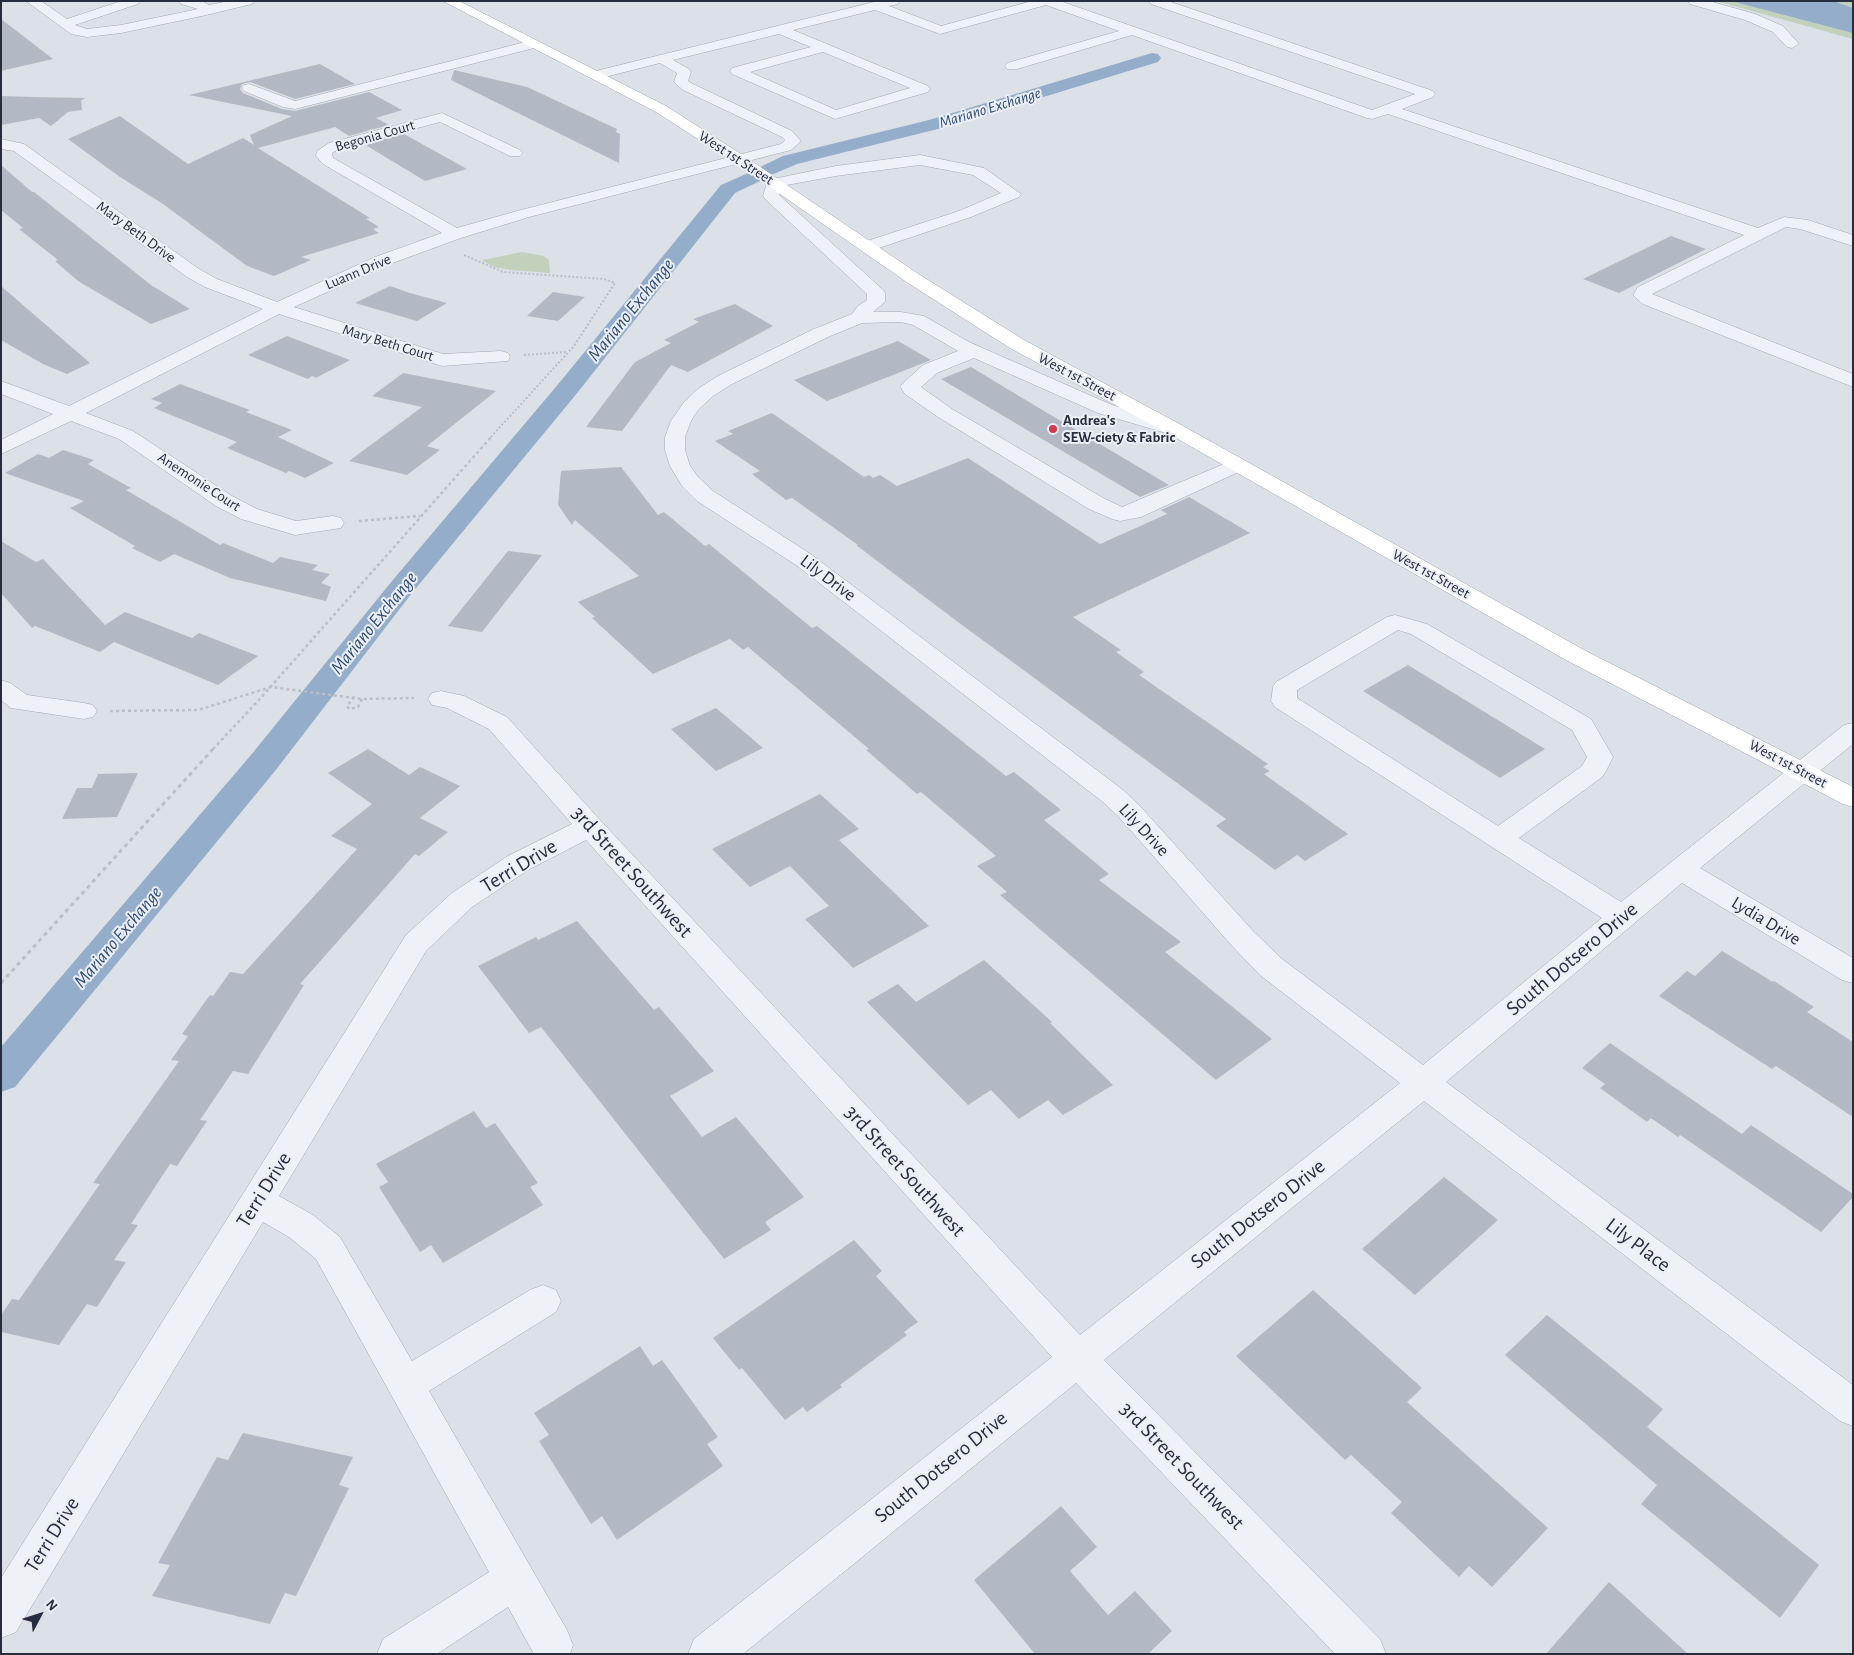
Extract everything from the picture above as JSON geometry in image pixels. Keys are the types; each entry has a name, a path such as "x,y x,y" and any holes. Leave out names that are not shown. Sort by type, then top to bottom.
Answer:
{"main road":[{"name":"West 1st Street","path":"449,1 642,98 739,159 958,308 1017,344 1176,430 1576,655 1853,798"}],"street":[{"path":"32,1 76,31 87,33 121,29 248,1"},
{"path":"64,24 134,1"},
{"path":"185,1 202,5 205,10"},
{"path":"597,76 894,1"},
{"path":"877,6 940,30 1047,1 1372,115 1428,94 1155,1"},
{"path":"1694,1 1750,17 1778,29 1792,44"},
{"path":"781,30 923,89 835,115 737,71 824,48"},
{"path":"1012,66 1132,31"},
{"path":"249,88 295,105 533,44"},
{"name":"Luann Drive","path":"1,448 278,308 381,261 457,243 531,212 786,147 793,141 787,134 688,87 682,82 684,72 662,59"},
{"path":"1388,109 1758,234"},
{"name":"Begonia Court","path":"457,243 328,161 324,156 325,151 334,146 442,117 515,154"},
{"name":"Mary Beth Drive","path":"1,144 19,147 193,273 225,289 278,308"},
{"path":"859,318 864,310 876,302 876,293 771,196 774,183 836,171 920,160 978,171 1013,194 965,214 867,247"},
{"path":"1853,241 1792,222 1784,222 1644,291 1642,295 1649,300 1853,381"},
{"name":"Mary Beth Court","path":"278,308 442,360 501,357"},
{"name":"Lily Drive","path":"1176,430 1106,409 974,352 918,320 901,317 859,318 820,333 725,380 706,392 691,406 681,421 676,437 675,450 680,466 690,481 705,496 804,560 1112,796 1129,811 1243,939 1271,967 1424,1082"},
{"path":"974,352 930,369 910,386 912,390 945,413 1097,504 1120,514 1133,512 1238,465"},
{"name":"Anemonie Court","path":"1,387 126,435 224,501 249,514 295,528 333,523"},
{"path":"1499,839 1593,771 1600,757 1582,725 1418,629 1396,622 1285,687 1284,701 1499,839 1622,917"},
{"path":"1,688 20,702 84,711"},
{"name":"3rd Street Southwest","path":"441,699 455,702 498,723 590,827 1076,1358 1365,1654"},
{"name":"South Dotsero Drive","path":"709,1654 1076,1358 1424,1082 1680,869 1853,731"},
{"name":"Terri Drive","path":"1,1616 416,943 462,900 518,863 590,827"},
{"name":"Lydia Drive","path":"1680,869 1853,972"},
{"name":"Lily Place","path":"1424,1082 1853,1408"},
{"path":"257,1202 300,1226 328,1248 552,1645"},
{"path":"406,1385 543,1301"},
{"path":"398,1654 514,1579"}],"path":[{"path":"1,983 158,808 271,687 420,516 574,346 615,283 604,279 503,272 474,261 457,243"},
{"path":"501,357 568,352"},
{"path":"333,523 420,516"},
{"path":"84,711 198,710 271,687 362,699 441,699"},
{"path":"354,697 347,706 349,709 358,707 362,699"}],"green space":[{"path":"1716,1 1853,1 1853,39"},
{"path":"522,252 544,256 549,260 550,273 494,267 482,260"}],"water":[{"path":"1731,1 1833,1 1853,8 1853,33"}],"building":[{"path":"1,19 53,59 1,71"},
{"path":"320,64 355,84 295,99 250,82 242,84 240,89 243,93 282,109 295,111 369,92 402,110 376,118 389,125 349,136 335,127 258,148 370,218 366,219 379,227 373,229 379,233 301,257 311,260 274,276 247,266 163,204 120,177 68,139 120,116 188,164 243,138 254,145 250,135 292,116 189,95"},
{"path":"454,70 527,87 617,129 616,132 620,134 619,163 451,80"},
{"path":"1,96 85,98 81,101 82,110 68,112 51,126 39,118 1,125"},
{"path":"404,134 467,169 425,181 364,144"},
{"path":"1,165 32,192 151,285 190,309 151,324 78,281 55,261 58,260 19,229 23,228 1,210"},
{"path":"1671,236 1706,249 1619,293 1583,279"},
{"path":"1,286 90,363 67,374 43,364 1,340"},
{"path":"390,286 447,303 417,321 355,303"},
{"path":"553,292 585,297 558,321 527,316"},
{"path":"735,304 773,326 688,372 671,365 622,431 586,427 635,362 671,343 664,340 699,322 693,319"},
{"path":"287,336 350,360 316,378 312,376 308,379 248,355"},
{"path":"898,341 931,360 827,401 794,380"},
{"path":"971,367 1169,485 1140,497 941,379"},
{"path":"403,373 496,391 427,446 440,450 407,475 349,461 422,407 372,396"},
{"path":"180,384 250,410 246,412 292,430 278,437 334,463 305,478 289,471 286,473 227,448 237,442 154,408 162,403 151,399"},
{"path":"772,413 864,477 869,475 873,478 880,475 897,486 968,458 1100,544 1167,514 1161,510 1189,497 1250,533 1073,617 1121,650 1116,652 1144,672 1139,675 1268,764 1263,767 1270,771 1264,774 1348,834 1305,861 1297,855 1275,870 1216,826 1226,819 958,622 856,545 858,545 792,498 786,500 752,474 760,471 715,441 733,434 728,431"},
{"path":"63,450 94,460 88,464 131,488 126,490 220,545 223,543 273,563 280,557 318,565 312,570 330,574 321,583 331,587 326,601 230,578 174,554 160,562 132,548 135,546 70,508 84,501 5,473 38,454 49,458"},
{"path":"621,467 658,515 664,512 705,546 709,544 812,628 817,626 1006,776 1014,772 1061,810 1044,820 1109,874 1099,880 1181,942 1165,952 1272,1039 1216,1080 1000,895 1007,892 977,866 996,856 921,792 917,794 866,750 869,749 748,647 743,650 730,639 653,674 592,618 595,617 578,602 639,576 575,520 572,525 558,505 561,471"},
{"path":"1,541 36,562 43,559 105,625 125,612 192,638 199,633 258,656 218,685 114,642 100,652 35,626 32,628 1,593"},
{"path":"508,551 542,555 482,632 448,626"},
{"path":"1408,665 1545,749 1500,778 1363,691"},
{"path":"716,708 763,748 716,771 671,729"},
{"path":"368,749 409,775 420,767 460,786 420,818 448,832 419,856 415,854 300,984 304,985 248,1074 233,1071 200,1120 207,1121 177,1166 170,1164 131,1224 138,1225 114,1260 126,1262 97,1307 87,1304 59,1345 1,1332 1,1315 12,1299 19,1300 100,1184 93,1183 179,1061 171,1060 188,1036 182,1034 210,995 213,996 230,972 243,974 357,849 331,836 372,804 328,773"},
{"path":"138,773 117,817 62,819 77,788 92,788 98,774"},
{"path":"820,794 859,829 839,840 929,926 853,968 805,919 829,906 790,866 750,887 712,849"},
{"path":"577,921 654,1010 659,1007 714,1071 670,1096 702,1137 736,1117 804,1197 765,1222 771,1230 724,1259 541,1027 529,1033 478,966 536,937 538,940"},
{"path":"1722,951 1814,1007 1807,1012 1853,1042 1853,1117 1776,1066 1772,1069 1659,996 1687,971 1695,976"},
{"path":"984,960 1052,1022 1050,1023 1113,1085 1063,1115 1048,1100 1019,1119 991,1090 968,1105 867,1002 898,984 916,1002"},
{"path":"1610,1043 1742,1134 1751,1125 1853,1194 1853,1197 1821,1232 1680,1135 1678,1137 1651,1118 1647,1122 1600,1088 1605,1084 1582,1068"},
{"path":"474,1111 486,1128 495,1123 538,1183 530,1187 543,1205 443,1263 431,1245 420,1252 379,1187 388,1182 376,1164"},
{"path":"1444,1177 1498,1220 1415,1295 1362,1249"},
{"path":"854,1240 882,1271 876,1276 918,1322 904,1332 907,1335 840,1385 842,1387 807,1412 803,1407 785,1420 742,1368 739,1370 713,1338"},
{"path":"1313,1290 1422,1388 1407,1402 1548,1528 1492,1587 1469,1566 1459,1577 1391,1513 1402,1502 1351,1455 1345,1460 1236,1356"},
{"path":"1547,1315 1663,1409 1647,1427 1819,1565 1780,1618 1641,1504 1657,1485 1505,1355"},
{"path":"640,1346 653,1366 662,1360 718,1437 707,1444 723,1466 617,1540 602,1516 591,1524 539,1441 549,1435 534,1413"},
{"path":"243,1433 353,1457 339,1485 349,1488 296,1596 285,1593 270,1624 152,1596 170,1565 158,1563 217,1457 228,1460"},
{"path":"1061,1506 1097,1547 1070,1571 1108,1615 1135,1591 1172,1631 1148,1654 1035,1654 974,1580"},
{"path":"1609,1582 1688,1654 1546,1654"}],"waterway":[{"name":"Mariano Exchange","path":"769,170 790,160 935,124 1152,58"},
{"name":"Mariano Exchange","path":"1,1076 263,763 402,587 569,387 728,189 753,177"}],"place":[{"name":"Andrea's SEW-ciety & Fabric","path":"1053,429"}]}
